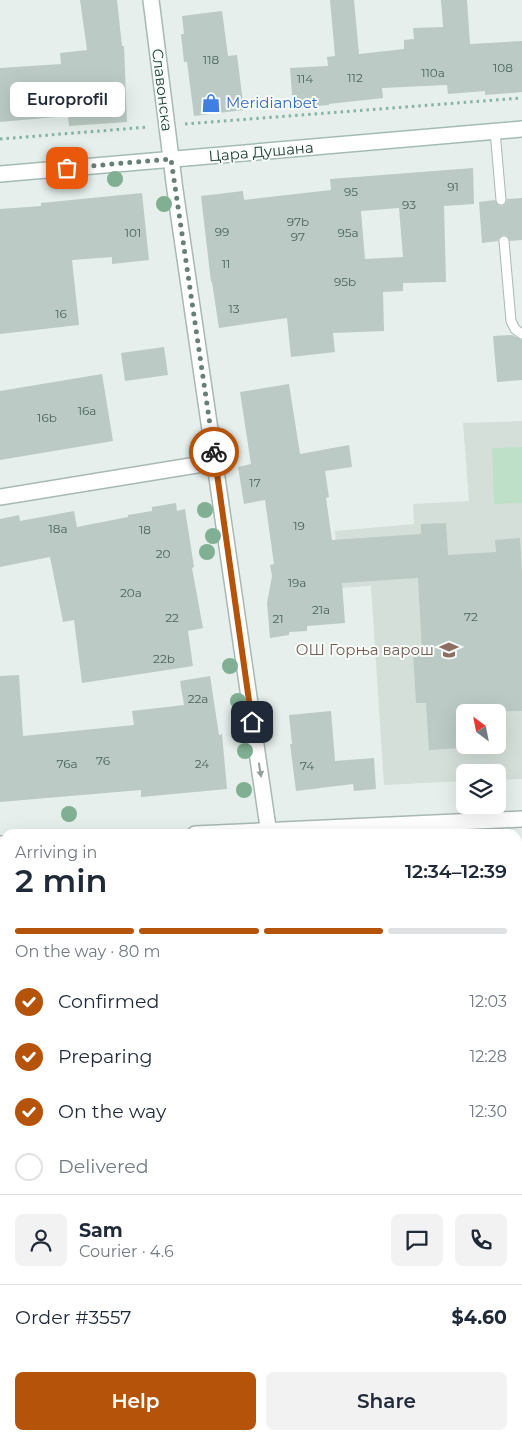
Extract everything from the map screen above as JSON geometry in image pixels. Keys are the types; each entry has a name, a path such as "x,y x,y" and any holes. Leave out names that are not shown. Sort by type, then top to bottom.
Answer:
{"street":[{"name":"Славонска","path":"151,0 171,159 269,829"},
{"name":"Цара Душана","path":"0,174 522,129"},
{"path":"0,497 215,462"},
{"path":"327,829 522,819"}],"lane":[{"path":"495,132 501,200"},
{"path":"504,241 511,321 515,329 522,334"}],"path":[{"path":"0,139 522,98"}],"shaded area":[{"name":"ОШ Горња варош","path":"522,421 522,779 506,780 506,764 456,764 456,781 384,785 371,586 339,588 335,531 414,524 413,504 469,501 463,423"}],"green space":[{"path":"522,447 522,503 494,504 492,448"}],"building":[{"path":"80,0 117,0 122,46 124,46 127,122 69,126 68,116 0,122 0,68 61,64 60,53 87,50"},
{"path":"330,0 354,0 359,54 404,49 404,40 414,39 413,28 443,27 441,0 467,0 470,44 522,41 522,92 485,95 485,91 448,94 447,85 382,88 383,98 293,108 290,68 328,66 327,57 335,56"},
{"path":"222,11 228,56 237,55 244,110 194,116 187,62 184,62 181,34 184,34 182,16"},
{"path":"473,168 474,204 444,206 446,282 403,283 403,291 383,292 384,331 333,333 335,352 291,357 287,318 219,328 211,282 201,196 243,191 244,200 331,190 330,179","holes":["399,208 403,257 365,259 361,211"]},
{"path":"142,193 149,260 112,264 112,257 72,260 79,325 0,334 0,209 41,206 41,203"},
{"path":"522,198 522,240 510,241 507,236 503,235 498,241 482,243 479,202 495,200 498,205 502,206 506,203 507,199"},
{"path":"512,335 522,340 522,380 497,382 493,336"},
{"path":"164,347 168,375 125,381 121,353"},
{"path":"102,374 113,441 0,460 0,391"},
{"path":"289,384 300,454 349,445 352,467 325,471 329,497 326,498 332,540 421,534 421,524 446,523 448,555 496,552 495,540 520,538 522,575 522,711 506,711 506,704 456,704 456,748 429,750 426,703 416,703 413,652 422,652 418,578 342,583 345,623 307,626 307,631 289,632 289,635 270,638 267,603 272,576 270,565 274,564 265,500 244,504 238,467 251,464 240,392"},
{"path":"176,503 177,511 185,509 194,567 192,568 203,628 188,631 193,666 82,683 74,620 63,622 50,557 0,567 0,519 19,515 20,521 74,511 77,527 128,517 128,515 152,511 152,507"},
{"path":"19,675 23,736 134,725 132,711 184,705 180,681 210,676 219,735 222,734 227,789 141,797 141,790 0,802 0,676"},
{"path":"331,711 335,761 374,758 376,789 354,791 353,784 296,791 290,744 292,744 289,715"}],"way so far":[{"path":"67,168 171,159 214,452"}],"place":[{"name":"Meridianbet","path":"211,103"},
{"name":"Europrofil","path":"67,168"},
{"name":"ОШ Горња варош","path":"449,650"}],"route":[{"path":"214,452 252,722"}]}
